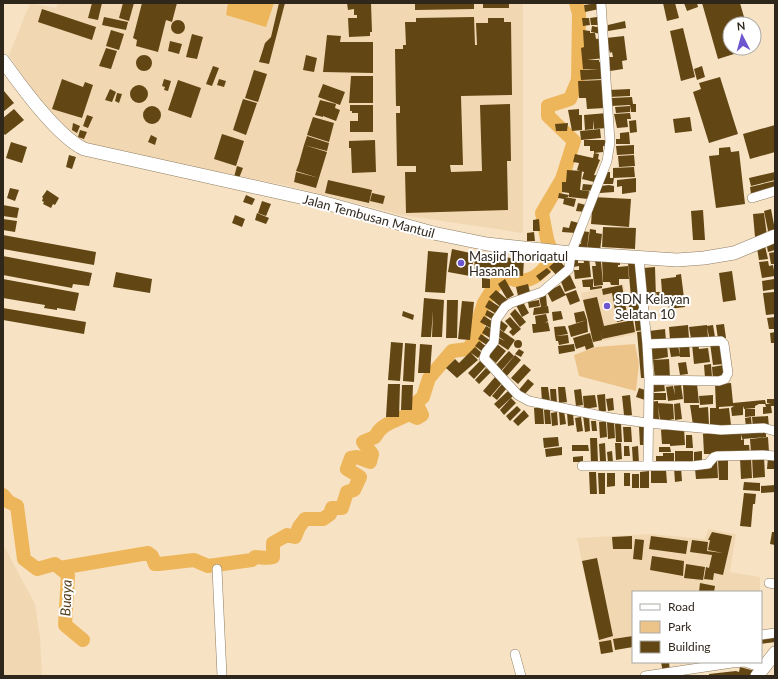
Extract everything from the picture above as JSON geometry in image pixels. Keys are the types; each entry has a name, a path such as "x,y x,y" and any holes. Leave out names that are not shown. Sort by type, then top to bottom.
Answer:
{"street":[{"path":"601,3 606,62 610,150 571,253 570,268 556,282 535,296 511,303 500,314 494,328 494,342 486,352 484,358 518,394 529,401 648,423 722,430 764,428 775,431"},
{"name":"Jalan Tembusan Mantuil","path":"3,61 67,138 84,149 318,201 440,235 487,244 571,253 639,259 677,260 734,253 775,236"},
{"path":"752,198 775,191"},
{"path":"639,259 649,380 648,466"},
{"path":"647,344 721,341 724,344 728,372 725,379 719,381 649,380"},
{"path":"582,466 704,465 718,456 775,456"},
{"path":"216,569 222,676"},
{"path":"762,635 775,633"},
{"path":"746,663 760,672 775,653"},
{"path":"515,654 521,676"},
{"path":"645,676 732,663"}],"shaded area":[{"path":"30,3 56,8 58,3 523,3 523,233 401,215 289,186 89,146 73,138 36,96 9,55"},
{"path":"228,3 274,3 266,27 226,15"},
{"name":"SDN Kelayan Selatan 10","path":"623,284 637,334 593,343 581,293"},
{"path":"708,529 736,534 730,572 760,577 760,591 632,591 632,647 601,654 577,538 650,534 705,539"},
{"path":"3,544 35,604 40,637 42,676 3,676"}],"green space":[{"path":"635,344 639,364 636,391 579,376 574,355 596,347"}],"building":[{"path":"92,3 102,3 98,20 88,18"},
{"path":"123,3 134,3 129,21 119,18"},
{"path":"142,3 177,3 172,22 166,20 158,52 136,46 137,40 133,38"},
{"path":"279,3 285,3 269,64 259,62 265,43 271,37"},
{"path":"347,3 371,3 372,32 370,32 370,36 349,37 348,18 357,18 357,15 354,15 354,9 348,10"},
{"path":"415,3 474,3 474,9 415,10"},
{"path":"483,3 509,3 509,8 483,8"},
{"path":"598,3 599,9 585,12 584,5"},
{"path":"663,3 675,3 679,18 667,21"},
{"path":"684,3 697,3 698,7 687,11"},
{"path":"702,3 740,3 744,16 722,16 722,56 728,56 718,59"},
{"path":"42,9 96,27 92,40 38,22"},
{"path":"104,17 128,22 126,30 102,25"},
{"path":"474,17 475,45 477,45 476,23 488,23 488,18 504,18 504,22 511,22 512,95 461,96 463,165 450,165 451,172 482,171 480,105 510,104 511,161 507,161 508,210 406,213 405,172 416,172 416,166 397,166 396,113 400,113 400,106 396,106 395,49 403,49 403,45 406,45 405,22 416,22 416,18"},
{"path":"597,17 598,25 591,25 590,18"},
{"path":"582,18 589,18 590,25 583,26"},
{"path":"175,20 181,20 185,24 185,30 181,34 175,34 171,30 171,24"},
{"path":"625,21 626,28 608,31 608,25"},
{"path":"592,26 602,28 601,34 591,32"},
{"path":"683,28 695,77 681,81 670,31"},
{"path":"111,30 124,34 119,50 106,46"},
{"path":"583,30 590,31 590,33 595,33 596,39 602,38 604,58 587,60 599,60 599,62 603,62 603,79 581,80 580,70 599,69 583,69 581,48 584,47"},
{"path":"192,34 203,37 197,59 186,57"},
{"path":"327,35 341,36 340,42 373,42 373,73 323,72"},
{"path":"624,36 627,60 622,61 623,69 610,71 609,57 613,57 612,52 610,53 606,38"},
{"path":"170,41 182,44 179,54 168,51"},
{"path":"106,48 117,51 111,69 99,66"},
{"path":"141,55 147,55 152,60 150,69 147,71 141,71 136,66 136,60"},
{"path":"306,55 317,58 314,72 303,70"},
{"path":"213,66 219,68 212,86 206,84"},
{"path":"702,66 705,77 697,80 694,69"},
{"path":"254,70 267,74 258,102 245,98"},
{"path":"351,76 373,76 373,103 349,103"},
{"path":"720,77 738,134 709,143 693,92 701,89 699,83"},
{"path":"62,79 83,87 85,82 93,85 82,118 52,109"},
{"path":"164,79 171,81 168,91 164,90 165,87 162,86"},
{"path":"219,79 226,81 224,87 217,85"},
{"path":"178,80 201,88 191,118 168,110"},
{"path":"602,80 605,108 587,109 586,98 579,98 578,81"},
{"path":"323,84 345,92 340,105 318,97"},
{"path":"139,85 145,88 148,94 145,100 139,103 133,100 130,94 133,88"},
{"path":"110,89 116,92 112,102 105,100"},
{"path":"630,89 630,96 609,97 609,90"},
{"path":"4,91 14,103 3,112 3,92"},
{"path":"117,93 122,94 119,103 115,101"},
{"path":"632,97 633,104 636,104 636,112 631,112 630,105 611,106 611,98"},
{"path":"243,99 257,103 246,135 233,130"},
{"path":"320,100 336,104 335,108 340,110 336,121 323,116 315,115"},
{"path":"350,105 373,105 373,132 350,132 350,121 358,121 358,113 352,113 352,111 350,111"},
{"path":"152,106 158,109 161,115 158,121 152,124 146,121 143,115 146,109"},
{"path":"630,106 630,112 616,113 615,107"},
{"path":"14,109 24,120 5,135 3,133 3,118"},
{"path":"579,109 579,115 582,115 582,130 572,131 568,110"},
{"path":"607,113 607,128 594,129 593,120 593,129 585,130 584,115"},
{"path":"630,113 631,119 627,119 628,127 617,128 614,114"},
{"path":"87,115 93,117 88,128 83,126"},
{"path":"313,117 334,123 329,142 307,135"},
{"path":"690,117 692,131 675,133 673,119"},
{"path":"636,120 637,132 630,133 629,121"},
{"path":"73,123 80,126 77,133 72,130"},
{"path":"568,123 567,131 556,131 555,124"},
{"path":"775,125 775,152 750,159 743,134"},
{"path":"600,129 601,138 581,140 580,131"},
{"path":"80,130 87,132 84,139 78,137"},
{"path":"629,132 630,144 616,144 616,139 620,139 620,133"},
{"path":"222,134 244,141 236,166 214,159"},
{"path":"151,135 157,138 155,145 148,142"},
{"path":"307,136 329,143 327,151 304,145"},
{"path":"375,140 376,172 352,173 351,148 349,148 349,141"},
{"path":"584,140 604,140 609,142 609,146 603,146 603,152 594,153 594,151 590,151 590,146 584,146"},
{"path":"11,142 27,147 22,163 6,158"},
{"path":"304,145 327,152 319,178 296,171"},
{"path":"634,145 634,154 617,155 616,146"},
{"path":"730,147 731,152 739,151 745,204 716,208 709,156 719,155 719,148"},
{"path":"594,153 599,154 598,159 600,160 594,175 600,176 598,183 582,179 584,172 577,170 579,163 573,162 575,154 593,158"},
{"path":"69,155 76,157 72,169 66,167"},
{"path":"634,155 635,166 619,167 618,156"},
{"path":"237,166 243,168 239,178 234,177"},
{"path":"634,167 635,177 613,178 613,168"},
{"path":"567,170 582,171 580,190 589,191 588,199 569,197 569,193 562,192 562,182 566,182"},
{"path":"296,172 319,178 316,188 294,182"},
{"path":"603,172 610,172 610,178 614,178 613,184 601,184"},
{"path":"775,172 775,180 751,186 749,178"},
{"path":"636,178 636,192 622,194 622,186 617,187 617,180"},
{"path":"328,180 372,190 369,203 325,193"},
{"path":"775,181 775,188 751,194 750,187"},
{"path":"583,184 594,185 593,191 582,190"},
{"path":"600,186 614,186 614,192 600,193"},
{"path":"10,188 19,190 15,201 7,198"},
{"path":"47,190 59,198 55,205 53,204 51,208 43,204 44,202 42,201 42,197"},
{"path":"372,193 385,196 383,204 370,201"},
{"path":"559,193 569,195 568,197 565,197 576,199 574,207 563,204 564,199 558,198"},
{"path":"246,195 255,199 252,205 243,202"},
{"path":"593,197 631,199 629,227 591,224"},
{"path":"262,201 271,204 266,216 258,213"},
{"path":"578,203 586,205 585,212 576,211"},
{"path":"3,205 19,208 17,218 3,216"},
{"path":"771,209 775,230 768,231 764,211"},
{"path":"703,210 705,240 693,240 691,211"},
{"path":"257,213 269,218 266,224 255,220"},
{"path":"764,213 767,236 755,237 753,214"},
{"path":"235,215 245,219 242,227 232,223"},
{"path":"3,219 17,221 15,232 3,230"},
{"path":"539,219 540,231 533,231 533,220"},
{"path":"571,221 579,223 576,233 562,232 563,227 569,228"},
{"path":"603,227 636,228 635,249 602,247"},
{"path":"590,229 596,230 596,233 602,234 600,251 587,250"},
{"path":"582,231 589,232 587,249 575,248 576,244 581,244"},
{"path":"534,232 535,241 527,241 527,233"},
{"path":"3,235 96,252 94,265 3,249"},
{"path":"775,240 775,250 768,252 766,242"},
{"path":"765,246 768,259 759,260 757,248"},
{"name":"Masjid Thoriqatul Hasanah","path":"452,249 475,254 470,276 448,272"},
{"path":"428,251 448,253 445,293 425,292"},
{"path":"775,252 775,264 771,264 769,253"},
{"path":"475,255 524,259 523,276 474,272"},
{"path":"3,256 92,273 89,286 73,284 72,288 3,275"},
{"path":"578,256 578,263 584,263 583,258 589,257 591,277 575,279 574,270 579,270 579,266 573,267 572,257"},
{"path":"558,259 567,269 558,277 549,267"},
{"path":"620,259 620,265 618,265 618,267 628,266 629,279 619,279 619,285 611,285 610,282 603,282 602,260"},
{"path":"595,261 601,261 603,285 594,286 592,266 596,266"},
{"path":"768,261 769,266 773,265 775,276 762,278 759,262"},
{"path":"628,263 639,263 642,297 631,298"},
{"path":"655,267 656,298 646,298 643,268"},
{"path":"547,268 551,272 540,281 536,276"},
{"path":"732,271 736,300 723,302 719,273"},
{"path":"116,272 152,279 150,293 113,287"},
{"path":"681,274 684,298 664,300 663,296 657,297 656,292 662,292 661,279 676,277 676,275"},
{"path":"570,275 576,288 565,292 560,279"},
{"path":"482,278 490,279 490,288 482,288"},
{"path":"3,279 79,293 75,311 57,308 57,310 44,308 45,305 3,298"},
{"path":"505,279 514,295 507,299 498,284"},
{"path":"593,279 593,287 602,286 602,288 590,290 590,287 583,287 582,280"},
{"path":"774,279 775,289 763,291 762,281"},
{"path":"528,284 531,296 519,300 516,287"},
{"path":"560,285 565,294 576,290 580,301 570,305 566,295 552,302 547,292"},
{"path":"622,285 628,320 617,322 612,293 603,295 602,289"},
{"path":"496,290 509,301 503,309 489,297"},
{"path":"774,292 775,314 766,315 763,293"},
{"path":"546,295 547,306 541,307 539,296"},
{"path":"597,297 604,326 633,320 635,332 602,339 601,331 602,340 593,342 583,300"},
{"path":"424,298 444,300 442,337 432,337 433,310 431,337 421,337"},
{"path":"684,298 685,307 669,309 668,300"},
{"path":"642,299 643,312 630,314 628,301"},
{"path":"447,300 458,300 457,338 446,338"},
{"path":"489,300 503,309 498,315 485,307"},
{"path":"539,300 540,306 529,308 528,302"},
{"path":"462,301 474,302 470,340 458,339"},
{"path":"523,302 529,313 522,317 516,305"},
{"path":"548,306 549,313 533,315 534,308"},
{"path":"3,308 86,322 84,334 3,320"},
{"path":"515,309 526,322 520,327 510,314"},
{"path":"487,310 498,316 495,321 485,315"},
{"path":"403,311 414,315 413,320 402,316"},
{"path":"561,311 563,319 553,321 552,312"},
{"path":"584,311 587,320 576,323 574,313"},
{"path":"673,312 674,319 665,320 665,313"},
{"path":"546,314 548,321 545,323 548,322 550,331 533,333 532,324 536,324 535,316"},
{"path":"643,314 645,330 636,331 634,315"},
{"path":"484,316 495,323 492,329 480,322"},
{"path":"510,317 521,329 513,336 509,332 512,329 505,321"},
{"path":"775,317 775,329 769,329 767,318"},
{"path":"500,320 508,326 504,332 496,326"},
{"path":"587,320 588,332 571,337 568,326"},
{"path":"724,324 726,338 718,339 716,325"},
{"path":"688,325 689,338 670,340 669,327"},
{"path":"707,325 708,337 691,339 689,327"},
{"path":"713,325 715,337 709,337 707,326"},
{"path":"486,326 494,331 490,338 482,333"},
{"path":"565,326 568,334 555,336 554,327"},
{"path":"499,329 515,340 508,350 496,342 499,338 505,341 495,334"},
{"path":"665,329 666,341 650,343 649,331"},
{"path":"645,331 649,378 641,378 637,332"},
{"path":"775,332 775,343 771,343 770,333"},
{"path":"590,333 594,347 586,350 585,346 576,349 573,338"},
{"path":"481,334 491,341 488,346 478,339"},
{"path":"568,335 569,343 559,345 555,336"},
{"path":"516,340 520,340 522,344 520,348 516,348 514,346 514,342"},
{"path":"479,341 487,347 484,353 475,346"},
{"path":"721,341 724,364 713,365 710,343"},
{"path":"391,342 403,343 400,381 388,380"},
{"path":"689,342 690,357 680,357 679,343"},
{"path":"405,343 416,344 414,382 403,381"},
{"path":"698,343 699,349 708,348 710,362 694,364 692,344"},
{"path":"420,344 432,345 430,373 418,373"},
{"path":"497,344 506,351 496,363 488,356"},
{"path":"574,344 575,351 559,354 558,346"},
{"path":"667,344 668,357 652,360 650,347"},
{"path":"678,345 680,356 671,357 669,346"},
{"path":"475,347 482,353 478,358 470,352"},
{"path":"519,349 524,352 521,357 515,354"},
{"path":"509,351 514,356 500,372 494,367"},
{"path":"470,352 478,360 457,378 446,368 455,359 459,363"},
{"path":"515,355 521,360 506,377 501,372"},
{"path":"669,359 670,378 655,379 653,360"},
{"path":"480,361 486,366 474,379 468,373"},
{"path":"686,362 688,374 680,375 678,363"},
{"path":"524,364 531,370 518,384 511,378"},
{"path":"711,364 712,377 705,378 704,365"},
{"path":"724,365 726,378 713,380 712,367"},
{"path":"486,368 491,372 479,384 475,380"},
{"path":"495,377 502,383 490,397 483,391"},
{"path":"528,379 534,384 524,395 518,391"},
{"path":"664,383 665,391 654,392 653,384"},
{"path":"731,383 733,403 765,400 766,404 759,404 755,406 755,408 744,409 743,406 743,415 732,416 731,408 734,406 719,407 719,409 729,408 731,425 710,426 710,408 716,408 715,384"},
{"path":"388,384 400,384 399,417 386,417"},
{"path":"502,384 507,388 497,400 492,396"},
{"path":"697,384 699,403 684,403 683,385"},
{"path":"402,385 413,385 412,410 401,410"},
{"path":"681,385 683,399 668,401 666,387 673,386 675,395 674,386"},
{"path":"541,387 548,387 550,401 542,401"},
{"path":"558,387 565,387 567,402 559,403"},
{"path":"639,388 648,391 645,400 636,397"},
{"path":"550,389 556,389 557,403 551,404"},
{"path":"581,389 583,405 576,406 574,390"},
{"path":"508,391 513,396 499,409 494,404"},
{"path":"652,393 666,393 666,400 652,400"},
{"path":"605,394 606,411 599,411 597,395"},
{"path":"595,395 597,407 584,409 583,396"},
{"path":"630,395 632,415 624,415 622,396"},
{"path":"713,395 713,404 700,405 699,396"},
{"path":"511,398 516,403 504,415 500,410"},
{"path":"613,398 614,410 608,411 606,399"},
{"path":"767,399 775,399 775,406 771,406 772,413 763,414 763,407 766,407 765,404 771,404 767,403"},
{"path":"658,401 659,419 650,420 649,402"},
{"path":"658,403 673,404 674,419 660,422"},
{"path":"680,403 682,419 675,420 674,404"},
{"path":"690,405 699,405 699,408 708,407 709,424 693,425"},
{"path":"517,406 521,410 510,421 506,416"},
{"path":"534,408 543,408 544,424 535,424"},
{"path":"745,409 755,409 755,416 745,417"},
{"path":"524,410 529,416 518,426 513,421"},
{"path":"544,410 550,410 551,424 545,424"},
{"path":"564,411 566,424 560,425 559,412"},
{"path":"557,412 558,425 552,426 551,413"},
{"path":"567,413 573,413 574,425 568,426"},
{"path":"589,414 590,431 585,432 583,415"},
{"path":"768,416 769,427 753,428 752,417"},
{"path":"581,417 583,431 577,432 575,418"},
{"path":"751,417 752,428 746,428 745,418"},
{"path":"591,421 596,421 597,431 592,431"},
{"path":"606,421 607,437 600,438 599,422"},
{"path":"614,421 615,438 608,439 607,422"},
{"path":"615,424 621,424 622,442 616,442"},
{"path":"623,427 631,427 632,442 624,442"},
{"path":"639,427 647,427 647,445 640,445"},
{"path":"684,428 685,445 670,446 670,444 662,444 661,430"},
{"path":"766,429 766,437 742,439 741,434 741,440 744,439 744,445 749,445 750,454 704,454 703,434"},
{"path":"686,435 692,435 693,448 686,448"},
{"path":"558,437 559,446 544,448 543,438"},
{"path":"768,437 769,452 751,453 750,439"},
{"path":"590,438 597,438 598,463 591,463"},
{"path":"605,443 606,461 600,461 599,444"},
{"path":"615,443 621,443 622,459 616,460"},
{"path":"572,445 588,445 589,451 572,451"},
{"path":"624,446 629,446 630,456 624,456"},
{"path":"638,446 639,463 633,463 632,447"},
{"path":"562,447 562,455 546,457 545,449"},
{"path":"659,447 670,447 671,452 659,452"},
{"path":"612,451 613,462 608,462 607,452"},
{"path":"675,451 693,451 693,464 675,464"},
{"path":"702,451 702,463 694,463 694,452"},
{"path":"663,453 674,453 674,464 656,464 656,456 663,456"},
{"path":"583,456 583,462 573,462 573,457"},
{"path":"764,456 765,477 753,478 752,457"},
{"path":"751,457 752,478 741,479 740,458"},
{"path":"768,457 774,457 775,469 767,469"},
{"path":"717,459 718,478 696,479 695,469 712,468 712,460"},
{"path":"718,460 728,460 728,480 719,480"},
{"path":"674,468 681,468 682,481 675,482"},
{"path":"651,469 666,470 667,483 651,483"},
{"path":"649,471 649,488 640,488 640,472"},
{"path":"589,472 596,472 597,494 590,494"},
{"path":"598,473 605,473 605,494 599,494"},
{"path":"607,473 615,473 615,486 607,487"},
{"path":"624,473 630,473 630,486 624,486"},
{"path":"632,474 639,474 639,488 632,488"},
{"path":"744,482 760,483 760,491 743,490"},
{"path":"775,485 775,492 761,493 761,486"},
{"path":"744,493 756,494 755,504 753,504 751,527 740,526"},
{"path":"712,532 732,536 723,575 714,573 713,580 704,579 706,567 709,568 712,555 690,552 692,540 708,542 707,551 723,553 708,550 710,540 708,540"},
{"path":"772,532 775,532 775,545 770,544"},
{"path":"632,536 632,549 613,549 612,537"},
{"path":"651,536 688,541 686,554 649,549"},
{"path":"635,539 644,540 642,560 633,559"},
{"path":"652,556 684,561 683,576 650,570"},
{"path":"597,558 613,636 599,640 582,561"},
{"path":"686,564 705,567 703,580 684,578"},
{"path":"700,583 715,586 714,591 699,591"},
{"path":"775,635 775,642 762,644 762,636"},
{"path":"632,636 632,647 615,650 613,639"},
{"path":"611,640 613,652 601,654 599,642"},
{"path":"661,663 669,663 670,672 663,673"},
{"path":"740,667 755,671 754,676 709,676 709,674 739,672"}],"waterway":[{"path":"60,568 148,553 152,556 155,564 194,560 208,566 252,560 255,557 271,558 273,557 273,543 287,535 295,537 299,527 305,519 323,519 330,514 332,508 342,508 347,492 354,490 360,477 347,469 351,458 357,457 370,462 372,454 363,442 375,437 385,425 409,414 417,418 422,415 416,403 423,397 429,378 452,351 468,349 477,337 478,321 484,303 497,282 506,277 521,281 528,280 539,274 553,256 547,239 542,213 562,179 574,141 548,116 548,106 570,99 578,80 579,14 576,3"},
{"name":"Buaya","path":"3,495 9,502 17,506 24,559 37,569 55,564 68,575 65,625 83,640"}],"place":[{"name":"Masjid Thoriqatul Hasanah","path":"461,263"},
{"name":"SDN Kelayan Selatan 10","path":"607,306"}]}
